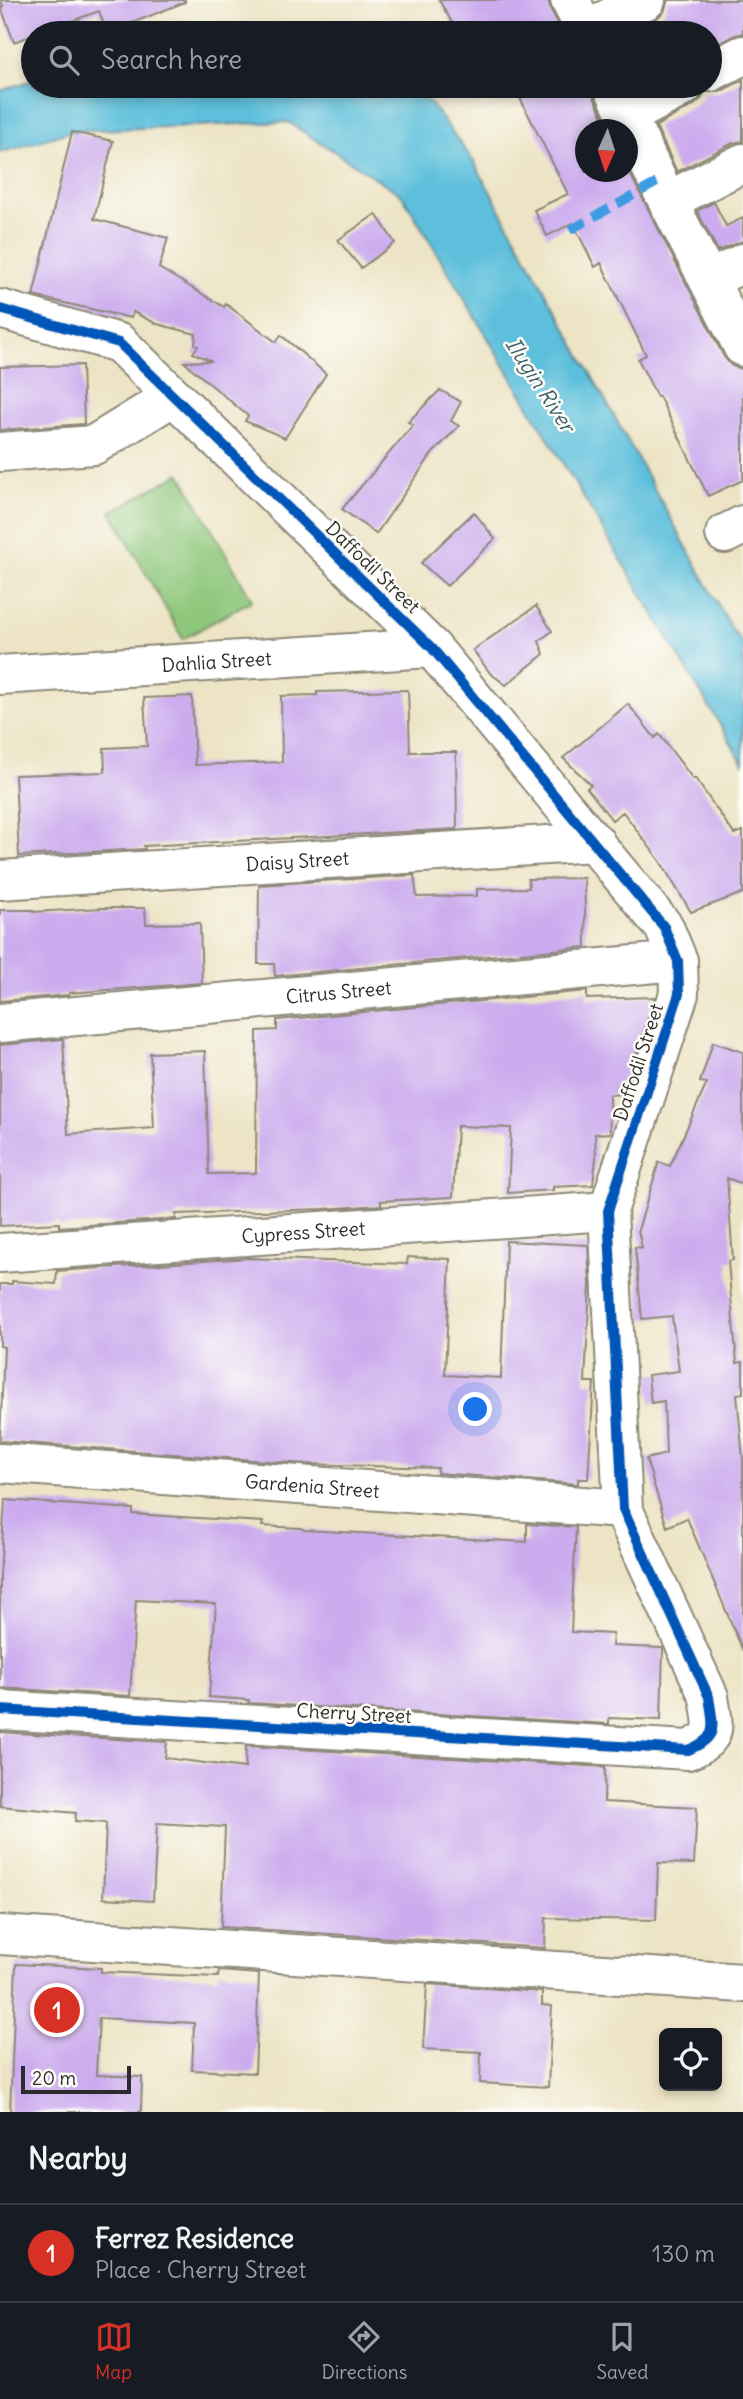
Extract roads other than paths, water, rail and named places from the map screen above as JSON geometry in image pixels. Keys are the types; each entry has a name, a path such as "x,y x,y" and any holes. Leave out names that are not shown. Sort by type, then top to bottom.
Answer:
{"street":[{"path":"581,21 646,0"},
{"path":"722,66 743,55"},
{"path":"620,101 743,347"},
{"path":"668,201 743,163"},
{"path":"709,280 743,263"},
{"name":"Daffodil Street","path":"0,309 119,343 432,648 664,927 678,961 679,994 608,1211 623,1509 709,1697 713,1729 704,1743"},
{"path":"0,452 94,445 172,397"},
{"name":"Dahlia Street","path":"0,675 432,648"},
{"name":"Daisy Street","path":"0,880 595,842"},
{"name":"Citrus Street","path":"0,1023 678,961"},
{"name":"Cypress Street","path":"0,1253 608,1211"},
{"name":"Gardenia Street","path":"0,1463 623,1509"},
{"name":"Cherry Street","path":"0,1710 688,1749 704,1743"},
{"path":"0,1935 743,1983"}],"water":[{"name":"Ilugin River","path":"21,84 21,98 422,98 431,104 474,162 731,628 743,644 743,763 402,195 288,122 72,131 0,153 0,91"}],"place":[{"name":"Ferrez Residence","path":"57,2010"}]}
